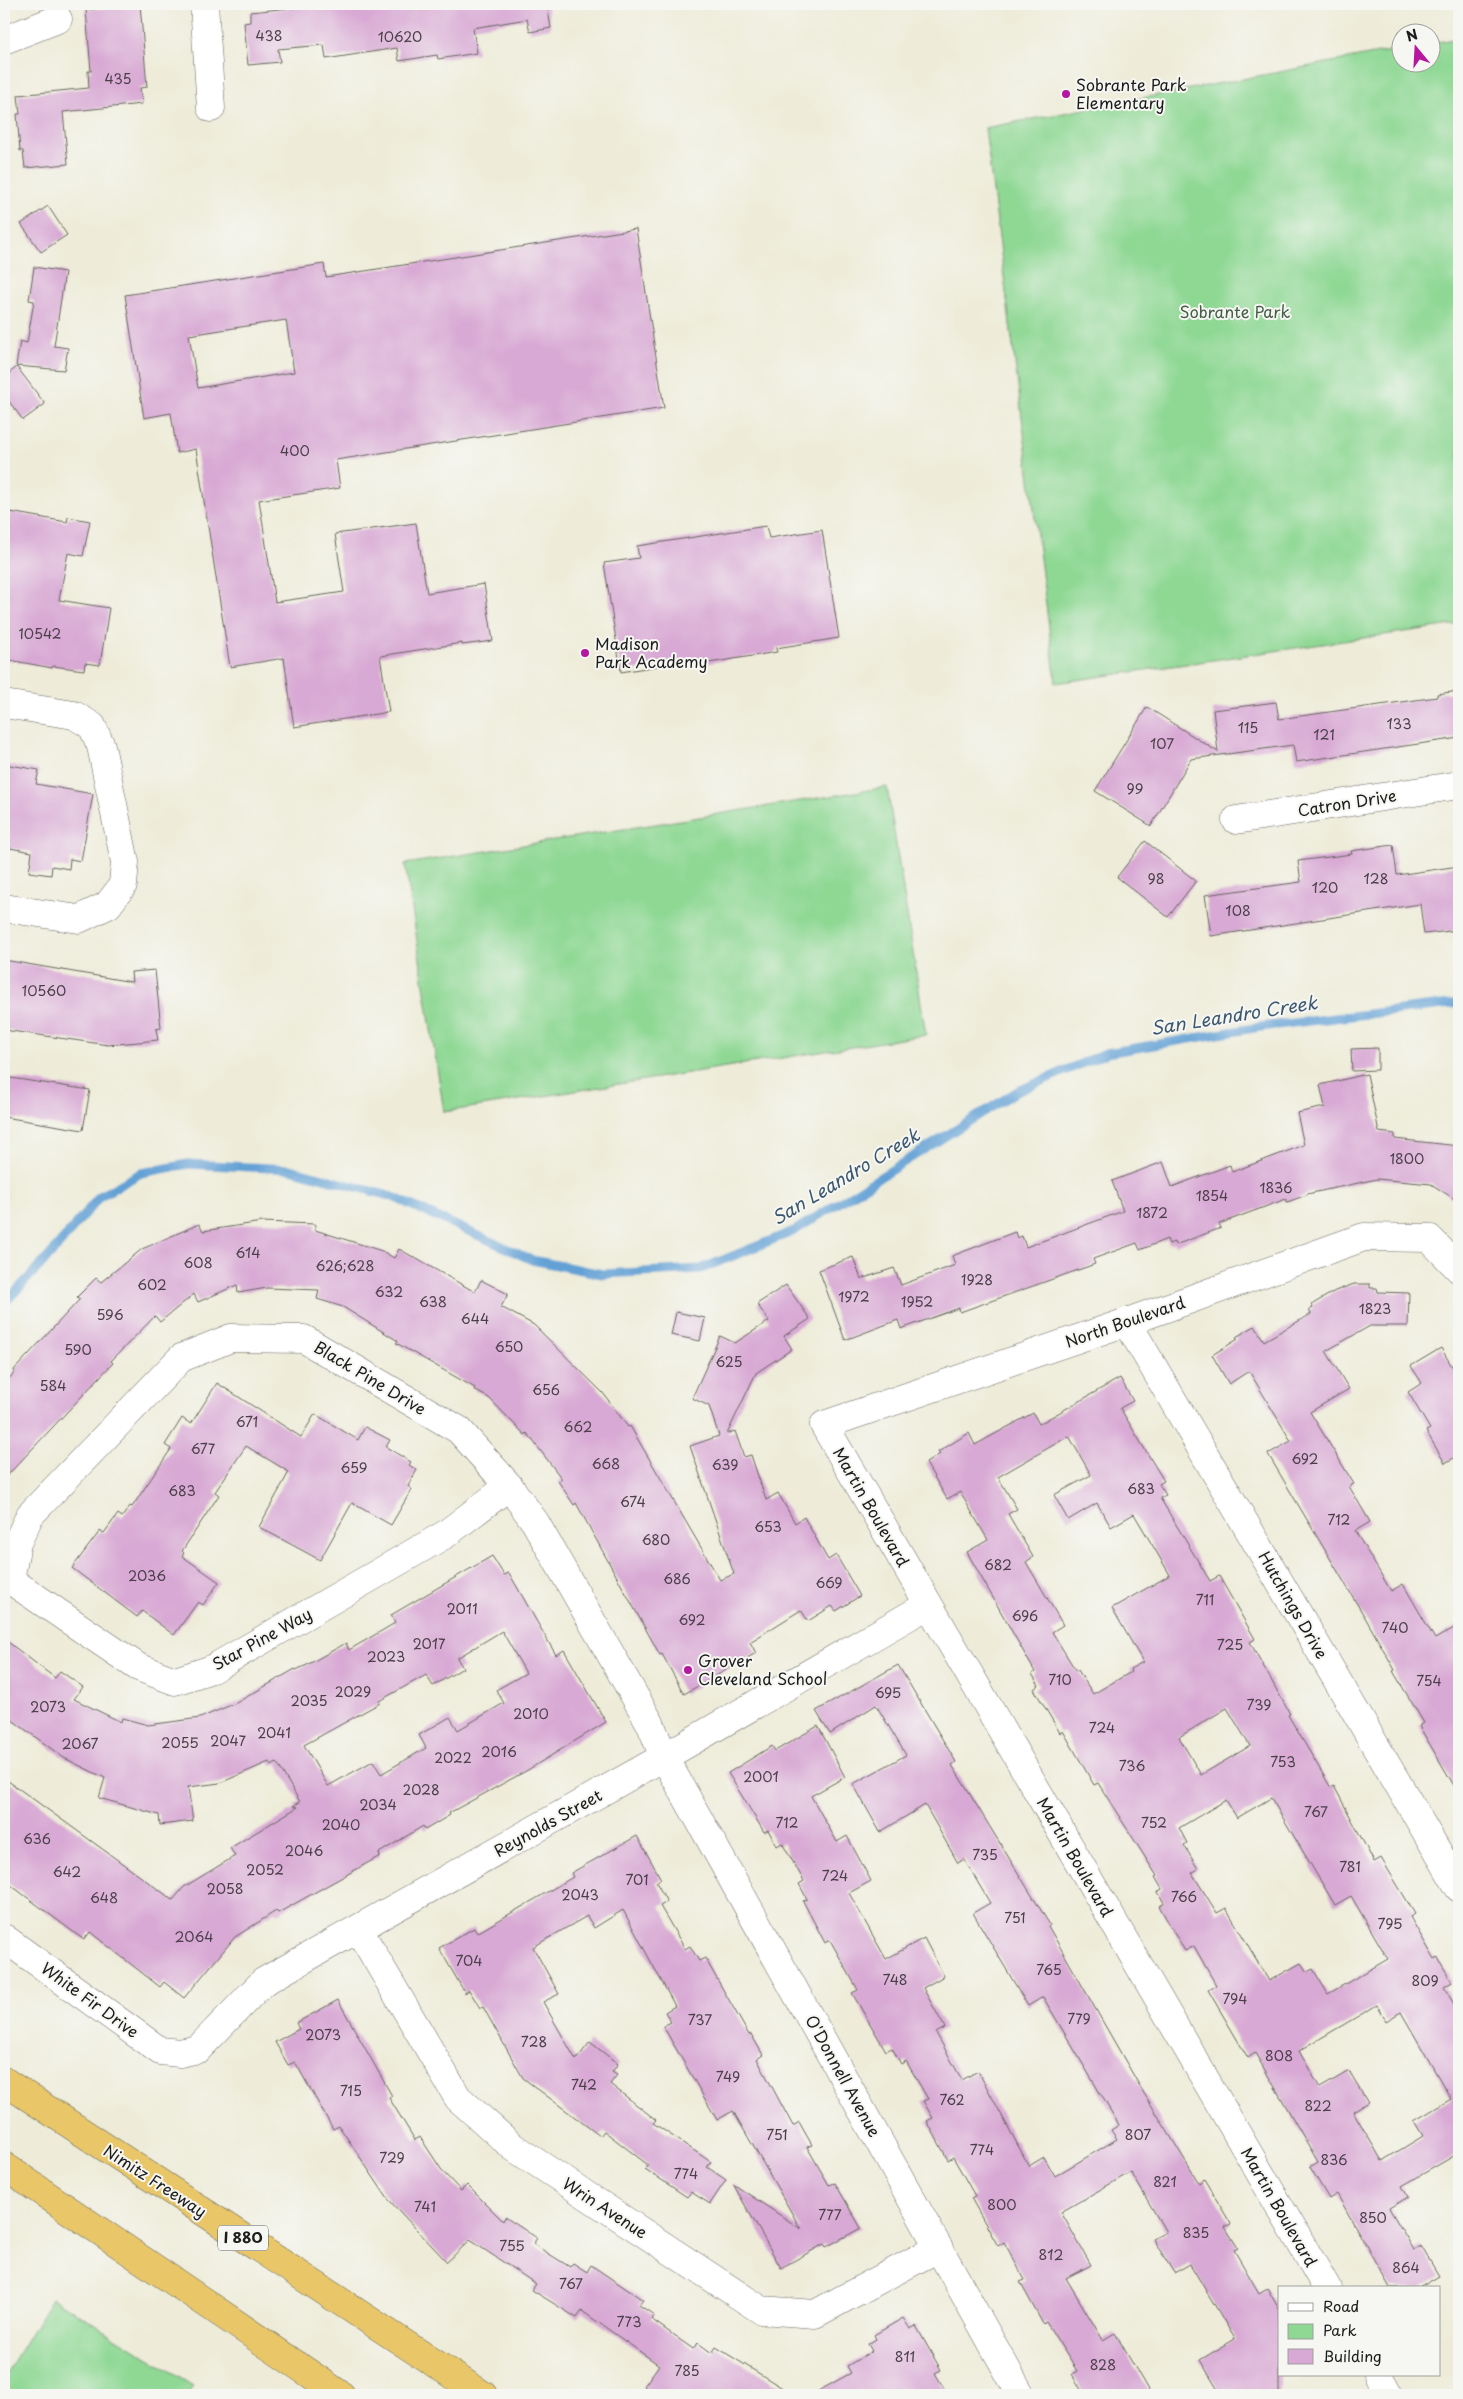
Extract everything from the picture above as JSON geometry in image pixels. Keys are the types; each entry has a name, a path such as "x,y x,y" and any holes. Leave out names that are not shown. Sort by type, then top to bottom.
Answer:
{"highway":[{"name":"Nimitz Freeway","path":"4,2081 483,2395"},
{"path":"4,2166 341,2395"}],"street":[{"path":"204,4 211,108"},
{"path":"4,40 58,19"},
{"path":"4,704 74,715 92,726 101,746 125,862 123,885 108,905 79,919 4,908"},
{"name":"Catron Drive","path":"1236,820 1459,785"},
{"name":"North Boulevard","path":"824,1425 1127,1322 1364,1236 1429,1238 1459,1269"},
{"name":"Hutchings Drive","path":"1127,1322 1459,1888"},
{"name":"Black Pine Drive","path":"7,1581 17,1543 30,1515 181,1358 231,1338 304,1339 459,1430 509,1486 535,1522 650,1723 664,1757"},
{"name":"Martin Boulevard","path":"824,1425 1325,2286"},
{"name":"Star Pine Way","path":"7,1581 138,1667 175,1681 212,1669 446,1534 509,1486"},
{"name":"Reynolds Street","path":"180,2053 198,2048 263,1982 359,1930 928,1605"},
{"name":"O'Donnell Avenue","path":"664,1757 1021,2395"},
{"name":"Wrin Avenue","path":"359,1930 458,2098 512,2148 761,2310 815,2314 938,2248"},
{"name":"White Fir Drive","path":"4,1938 160,2051 180,2053"},
{"path":"1379,2376 1389,2395"}],"green space":[{"name":"Sobrante Park","path":"1459,38 1459,624 1056,683 985,128 1390,51 1390,72 1440,72 1440,41"},
{"path":"887,787 926,1035 444,1112 405,864"},
{"path":"52,2298 193,2385 187,2395 4,2395 4,2377"}],"building":[{"path":"104,4 140,4 147,87 140,88 142,104 63,112 68,164 25,168 23,151 20,151 17,114 20,114 18,95 89,88 88,71 91,71 86,10 104,8"},
{"path":"300,4 547,4 551,28 530,32 527,19 473,28 477,53 438,59 437,55 399,61 397,48 326,59 324,45 278,49 280,62 248,65 244,23 250,22 250,12 301,7"},
{"path":"48,206 67,235 41,252 21,224"},
{"path":"636,229 664,408 336,460 340,488 259,500 275,602 344,592 335,534 416,523 427,593 484,584 493,641 462,645 462,643 380,656 389,712 294,727 284,658 230,667 196,449 177,453 171,413 144,418 125,295 324,264 326,277","holes":["286,320 294,372 198,388 189,335"]},
{"path":"34,267 65,272 54,346 68,348 64,370 16,366 20,341 27,343 34,301 29,300"},
{"path":"17,367 45,404 23,420 4,395 4,377"},
{"path":"10,512 67,522 68,517 90,521 83,556 68,553 59,600 109,608 100,665 85,663 84,670 53,666 52,668 4,659 4,546"},
{"path":"766,526 769,538 822,530 839,638 776,648 777,652 684,667 683,662 621,672 604,563 639,558 637,546"},
{"path":"1459,691 1459,738 1296,762 1293,745 1191,759 1151,826 1095,791 1147,707 1218,752 1213,710 1276,702 1279,719 1437,697 1437,694"},
{"path":"4,764 39,770 36,784 93,794 81,861 70,859 69,869 52,866 51,875 29,872 32,852 4,847"},
{"path":"1145,841 1196,881 1168,917 1117,877"},
{"path":"1393,845 1397,875 1459,866 1459,930 1424,934 1420,904 1211,936 1205,895 1301,882 1298,861 1352,854 1351,851"},
{"path":"4,960 132,982 131,972 155,970 161,1028 156,1029 158,1040 108,1045 4,1030"},
{"path":"1378,1048 1378,1070 1352,1071 1351,1049"},
{"path":"1367,1074 1379,1132 1395,1134 1395,1139 1459,1146 1459,1202 1431,1184 1377,1179 1307,1194 1287,1202 1286,1199 1219,1224 1221,1228 1175,1245 1174,1242 1169,1244 1167,1239 1140,1250 1137,1243 1093,1259 1095,1264 960,1312 959,1308 901,1329 898,1320 845,1340 819,1270 853,1257 861,1279 894,1268 901,1285 955,1265 952,1256 1015,1232 1017,1238 1022,1236 1026,1247 1123,1211 1112,1181 1163,1162 1172,1187 1230,1165 1232,1172 1304,1145 1297,1113 1325,1107 1320,1085"},
{"path":"4,1077 90,1090 83,1130 4,1117"},
{"path":"262,1222 315,1224 315,1230 382,1251 394,1258 399,1249 475,1292 481,1280 508,1294 501,1307 534,1325 603,1393 628,1427 630,1426 720,1580 734,1574 690,1446 719,1436 709,1406 692,1398 720,1336 735,1343 769,1321 757,1304 786,1285 810,1319 784,1336 792,1349 756,1373 727,1434 735,1431 744,1457 751,1455 766,1500 778,1493 795,1523 804,1517 828,1560 836,1555 860,1596 836,1611 832,1606 808,1621 801,1610 750,1642 756,1653 684,1694 662,1654 660,1655 576,1503 574,1505 558,1481 562,1479 527,1433 525,1435 489,1398 474,1390 475,1388 396,1343 398,1341 343,1307 317,1299 319,1290 267,1288 238,1293 237,1285 198,1302 194,1294 160,1322 155,1316 111,1361 113,1363 4,1479 4,1384 15,1372 14,1370 80,1299 77,1297 96,1278 101,1282 142,1249 199,1224 203,1231"},
{"path":"1354,1284 1370,1284 1370,1288 1377,1288 1378,1292 1409,1293 1408,1326 1370,1326 1326,1351 1349,1389 1310,1412 1354,1484 1349,1486 1370,1522 1355,1531 1391,1591 1403,1584 1435,1639 1459,1625 1459,1794 1419,1726 1424,1723 1393,1671 1395,1670 1268,1454 1291,1441 1249,1371 1229,1384 1212,1355 1238,1339 1236,1337 1255,1326 1264,1341 1311,1314 1309,1310 1313,1308 1311,1305 1335,1291"},
{"path":"676,1312 705,1318 700,1341 671,1335"},
{"path":"1441,1348 1459,1378 1459,1455 1445,1463 1426,1431 1430,1429 1408,1392 1422,1383 1411,1366"},
{"path":"1120,1378 1133,1401 1120,1408 1164,1481 1159,1484 1166,1495 1160,1498 1210,1581 1219,1576 1255,1639 1250,1642 1290,1714 1288,1715 1331,1788 1334,1786 1374,1862 1381,1858 1415,1914 1410,1917 1435,1960 1438,1958 1452,1982 1444,1987 1459,2013 1459,2153 1402,2186 1408,2197 1389,2208 1414,2250 1421,2246 1439,2276 1422,2286 1389,2286 1337,2194 1329,2199 1310,2167 1318,2162 1280,2096 1255,2053 1248,2058 1208,1990 1216,1985 1194,1946 1185,1951 1159,1906 1164,1903 1158,1892 1162,1889 1155,1877 1157,1876 1098,1783 1094,1785 1063,1731 1060,1733 1034,1689 1039,1685 1032,1674 1035,1672 967,1552 988,1540 960,1492 947,1499 926,1463 940,1454 938,1452 969,1433 975,1445 1033,1413 1039,1424","holes":["1069,1436 1091,1475 1054,1495 1068,1520 1097,1503 1111,1527 1134,1514 1170,1575 1112,1608 1143,1662 1130,1669 1131,1672 1093,1694 1052,1632 1063,1625 1026,1562 1033,1557 1008,1514 1017,1509 998,1477","1227,1708 1250,1746 1201,1775 1179,1737","1271,1798 1335,1905 1351,1896 1388,1959 1328,1994 1313,1969 1307,1972 1301,1963 1269,1981 1226,1908 1217,1913 1192,1873 1198,1869 1184,1845 1187,1843 1179,1828 1226,1800 1237,1818","1377,2005 1386,2021 1401,2012 1451,2099 1414,2121 1423,2136 1382,2161 1353,2111 1368,2102 1349,2071 1320,2088 1299,2051"]},
{"path":"217,1383 301,1437 315,1414 358,1440 365,1427 390,1440 386,1447 411,1462 409,1465 417,1470 408,1486 412,1489 391,1525 352,1503 320,1560 259,1527 289,1472 246,1446 215,1492 219,1495 182,1551 184,1553 182,1556 219,1582 203,1605 198,1602 174,1635 142,1611 137,1617 72,1568 100,1531 104,1533 118,1514 122,1517 130,1506 132,1507 171,1449 165,1445 182,1418 191,1424"},
{"path":"492,1556 504,1575 509,1573 556,1655 564,1650 606,1722 526,1771 449,1813 450,1815 425,1830 423,1826 379,1853 380,1856 278,1913 276,1911 235,1937 184,1998 164,1982 160,1987 90,1932 84,1940 4,1880 4,1778 173,1900 184,1887 235,1856 230,1848 298,1807 293,1806 300,1802 277,1763 271,1766 269,1762 220,1783 188,1787 193,1821 160,1825 159,1815 99,1798 105,1778 64,1758 4,1714 4,1639 55,1678 60,1671 83,1687 74,1699 121,1722 122,1718 148,1725 200,1718 236,1703 295,1669 307,1665 346,1643 349,1650 395,1623 391,1615","holes":["502,1631 526,1673 496,1690 504,1703 458,1730 450,1717 419,1735 426,1748 381,1774 373,1761 328,1786 304,1745 426,1675 433,1686 463,1668 457,1658"]},
{"path":"898,1665 956,1762 952,1765 1050,1925 1048,1926 1142,2090 1199,2183 1204,2179 1231,2224 1225,2227 1238,2248 1234,2250 1259,2293 1267,2288 1278,2307 1279,2395 1221,2395 1200,2360 1235,2339 1190,2264 1174,2273 1153,2239 1166,2232 1131,2172 1061,2212 1091,2265 1066,2278 1103,2340 1115,2333 1151,2395 1084,2395 1072,2374 1077,2371 1046,2322 1043,2324 1020,2282 1025,2280 1004,2242 998,2246 971,2198 975,2196 953,2157 948,2160 927,2121 933,2118 923,2101 928,2099 906,2061 901,2064 892,2048 886,2051 852,1993 858,1990 830,1940 825,1943 803,1901 807,1899 799,1884 804,1881 782,1843 777,1846 768,1830 764,1832 728,1773 772,1746 775,1751 818,1726 845,1777 811,1796 837,1842 847,1836 871,1881 849,1893 886,1959 924,1938 944,1976 923,1988 945,2028 936,2033 962,2080 978,2071 1029,2166 1044,2157 1055,2176 1117,2139 1111,2130 1119,2125 1043,1997 1028,2006 973,1913 990,1903 964,1859 958,1863 925,1805 880,1832 853,1784 906,1755 876,1705 830,1734 816,1711"},
{"path":"637,1836 661,1879 656,1882 667,1902 660,1906 685,1949 690,1946 699,1961 705,1958 749,2035 751,2034 763,2055 757,2059 793,2126 799,2122 812,2145 807,2147 829,2185 835,2183 861,2228 826,2247 824,2244 781,2268 733,2184 801,2229 733,2111 717,2120 663,2026 671,2022 665,2012 675,2006 623,1910 594,1928 587,1916 533,1947 559,1994 543,2002 576,2060 590,2042 618,2064 612,2072 617,2075 610,2084 656,2120 653,2123 711,2162 707,2167 726,2180 710,2204 691,2192 687,2197 645,2169 648,2165 604,2131 600,2136 523,2078 483,2007 480,2008 469,1990 465,1993 439,1948 474,1928 477,1933 573,1877 571,1873"},
{"path":"338,2000 392,2096 389,2098 415,2140 420,2137 443,2172 461,2191 467,2185 503,2221 505,2217 537,2238 533,2244 570,2267 573,2263 587,2272 591,2265 643,2300 639,2305 654,2315 651,2319 693,2349 698,2343 712,2353 716,2347 794,2395 657,2395 644,2386 659,2365 582,2311 577,2318 532,2290 536,2284 470,2240 447,2262 388,2199 339,2126 333,2129 295,2062 288,2065 275,2042 299,2029 296,2023"},
{"path":"903,2318 910,2329 916,2326 941,2370 935,2373 948,2395 811,2395 851,2373 847,2366 872,2351 868,2344 876,2339 874,2335"}],"waterway":[{"name":"San Leandro Creek","path":"4,1304 51,1254 100,1196 141,1173 188,1164 290,1169 393,1197 532,1260 602,1274 701,1269 794,1231 1016,1092 1106,1053 1260,1027 1459,1003"}],"place":[{"name":"Sobrante Park Elementary","path":"1066,94"},
{"name":"Madison Park Academy","path":"585,653"},
{"name":"Grover Cleveland School","path":"688,1670"}]}
